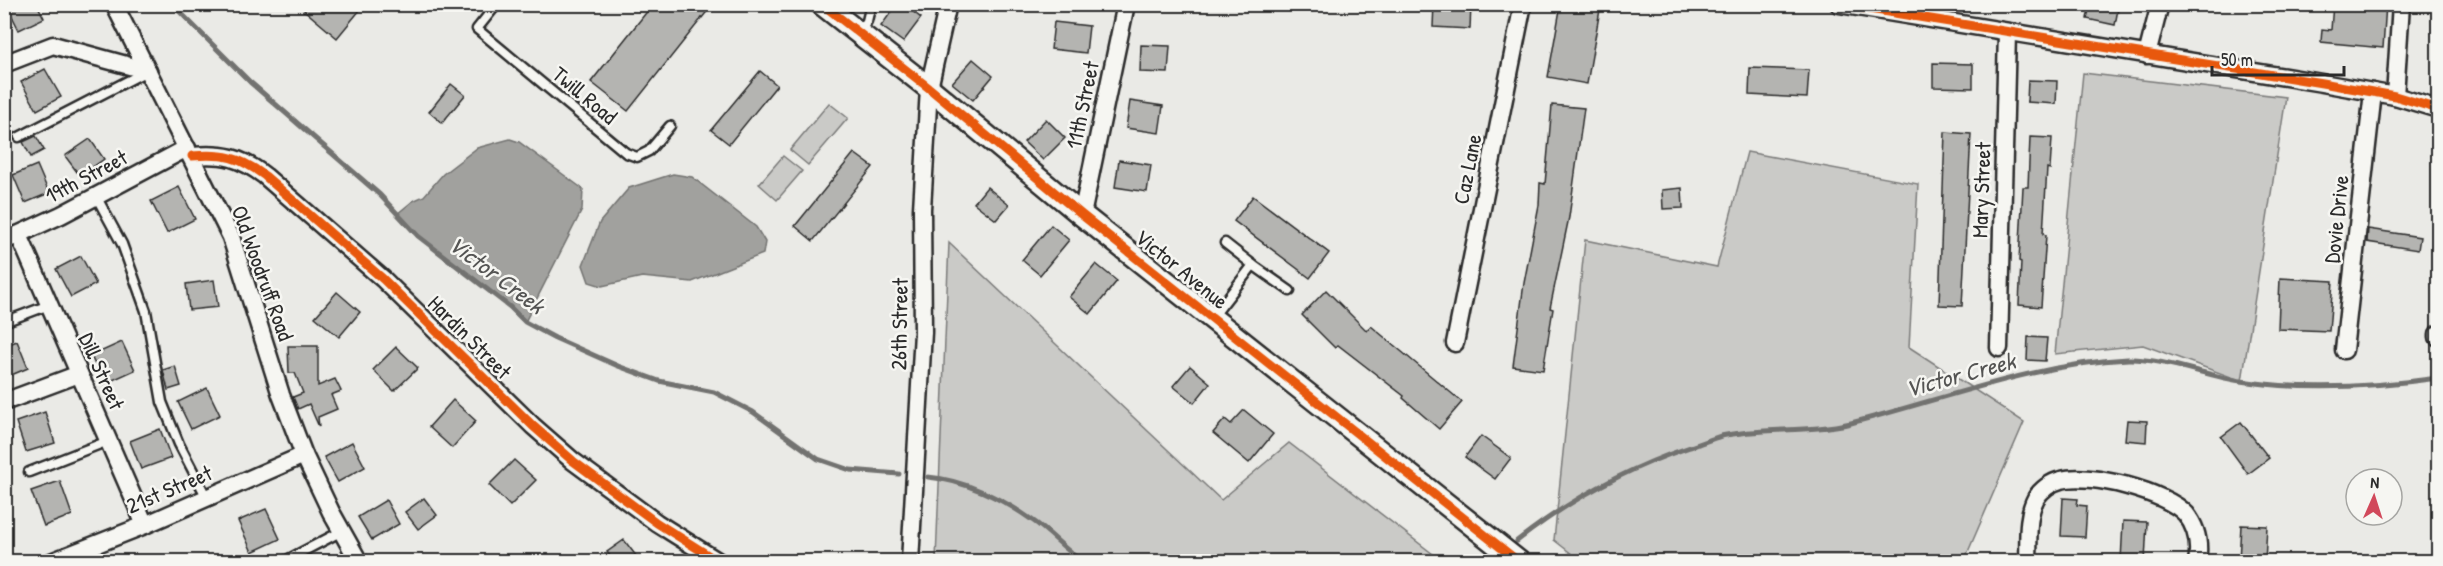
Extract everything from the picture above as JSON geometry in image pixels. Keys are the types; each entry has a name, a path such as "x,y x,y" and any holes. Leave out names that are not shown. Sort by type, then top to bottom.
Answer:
{"street":[{"name":"Old Woodruff Road","path":"114,4 231,237 281,395 304,455 359,561"},
{"name":"Victor Avenue","path":"822,4 929,88 1082,215 1520,561"},
{"name":"26th Street","path":"910,561 923,332 922,209 929,88 948,4"},
{"name":"11th Street","path":"1082,215 1126,4"},
{"name":"Caz Lane","path":"1455,343 1523,4"},
{"path":"1839,4 1879,8 2007,33 2373,92 2439,109"},
{"path":"2147,56 2160,4"},
{"path":"2395,96 2401,4"},
{"name":"Mary Street","path":"1999,348 2007,33"},
{"path":"4,64 53,45 148,71"},
{"name":"Dovie Drive","path":"2344,350 2373,92"},
{"name":"19th Street","path":"12,238 189,152"},
{"name":"Hardin Street","path":"189,152 231,156 249,164 265,176 383,279 533,426 573,461 708,559"},
{"name":"Dill Street","path":"12,238 49,305 145,525"},
{"path":"4,402 79,374"},
{"name":"21st Street","path":"51,561 145,525 304,455"},
{"path":"2028,561 2030,518 2036,498 2052,484 2072,478 2128,487 2167,500 2178,507 2194,527 2198,545 2197,561"}],"lane":[{"name":"Twill Road","path":"497,4 477,29 626,153 637,157 649,151 670,126"},
{"path":"859,33 867,21 871,4"},
{"path":"19,137 148,71"},
{"path":"96,196 122,244 146,310 162,402 179,444 207,498"},
{"path":"1225,243 1290,291"},
{"path":"1212,318 1253,265"},
{"path":"4,322 49,305"},
{"path":"29,472 108,441"},
{"path":"283,561 342,531"}],"shaded area":[{"path":"2083,73 2286,97 2242,381 2143,345 2055,354"},
{"path":"829,103 848,118 808,165 790,150"},
{"path":"1747,152 1918,184 1909,347 2024,422 1964,561 1702,562 1696,559 1693,562 1581,561 1554,540 1585,240 1717,267"},
{"path":"783,156 802,171 777,200 759,184"},
{"path":"949,243 1221,500 1289,443 1442,561 941,562 936,559"}],"water":[{"path":"510,139 519,142 583,189 582,210 525,322 428,243 397,214 413,201 424,196 443,174 477,148"},
{"path":"673,174 692,177 756,227 765,242 763,254 692,282 642,277 602,286 589,282 583,265 600,222 629,188"}],"building":[{"path":"6,4 37,4 44,18 19,30"},
{"path":"297,4 365,4 337,38"},
{"path":"653,4 713,4 628,111 591,82"},
{"path":"897,4 903,4 921,18 903,42 881,26"},
{"path":"1434,4 1471,4 1470,29 1433,27"},
{"path":"1561,4 1601,4 1587,84 1548,77"},
{"path":"2090,4 2119,4 2115,25 2087,19"},
{"path":"2333,4 2386,4 2383,48 2321,42 2322,29 2331,30"},
{"path":"1054,22 1089,26 1086,53 1051,49"},
{"path":"1141,45 1170,46 1168,73 1140,72"},
{"path":"973,59 993,76 973,100 952,83"},
{"path":"1933,63 1973,64 1973,88 1933,87"},
{"path":"1750,68 1809,70 1807,98 1749,95"},
{"path":"45,69 61,97 37,110 21,82"},
{"path":"760,71 777,85 729,144 711,130"},
{"path":"2028,80 2057,81 2056,104 2027,102"},
{"path":"451,84 465,95 442,123 429,112"},
{"path":"1130,101 1163,106 1159,133 1126,128"},
{"path":"1552,105 1584,108 1569,217 1550,308 1553,309 1543,370 1513,366 1524,283 1539,205 1540,183 1545,184"},
{"path":"1046,119 1065,138 1043,160 1024,142"},
{"path":"1945,132 1971,134 1962,306 1939,305"},
{"path":"36,136 44,150 31,157 23,142"},
{"path":"2030,137 2052,138 2050,169 2047,168 2043,234 2046,235 2041,307 2019,305 2023,187 2028,187"},
{"path":"90,139 104,159 80,176 65,156"},
{"path":"854,153 873,167 813,241 795,226"},
{"path":"1119,160 1151,165 1147,192 1115,187"},
{"path":"37,165 49,193 25,203 13,175"},
{"path":"179,187 195,219 167,233 151,201"},
{"path":"987,187 1009,205 996,220 974,203"},
{"path":"1682,188 1683,208 1663,209 1662,190"},
{"path":"1253,196 1329,253 1310,278 1234,221"},
{"path":"1051,225 1069,240 1040,275 1022,260"},
{"path":"2368,229 2420,237 2418,250 2367,242"},
{"path":"81,256 96,284 71,297 56,269"},
{"path":"1096,264 1117,281 1090,314 1069,297"},
{"path":"2280,278 2333,281 2329,331 2278,329"},
{"path":"214,280 218,307 189,310 186,284"},
{"path":"1326,290 1367,331 1371,326 1462,402 1439,429 1403,398 1404,396 1338,345 1335,348 1302,315"},
{"path":"337,292 360,312 339,337 315,317"},
{"path":"2028,337 2047,338 2045,361 2027,360"},
{"path":"17,341 28,368 4,378 4,346"},
{"path":"122,342 135,370 104,384 91,356"},
{"path":"288,346 318,346 318,386 335,379 341,391 331,395 337,409 318,417 319,427 309,404 298,409 293,397 303,393 295,373 289,373"},
{"path":"396,347 418,368 394,391 373,370"},
{"path":"175,366 181,386 168,390 163,370"},
{"path":"1190,366 1210,383 1194,403 1173,386"},
{"path":"207,388 220,415 191,429 178,402"},
{"path":"453,400 476,421 452,448 429,427"},
{"path":"1244,410 1273,434 1249,463 1213,433 1225,419 1231,424"},
{"path":"45,412 55,443 26,452 16,422"},
{"path":"2127,420 2147,421 2146,442 2125,440"},
{"path":"2241,422 2269,458 2248,474 2221,437"},
{"path":"160,429 171,458 141,469 130,441"},
{"path":"1481,436 1511,458 1495,479 1465,457"},
{"path":"352,442 365,467 338,482 324,457"},
{"path":"514,460 536,480 510,506 489,485"},
{"path":"60,481 72,515 44,526 31,491"},
{"path":"424,498 437,515 418,529 405,512"},
{"path":"2063,498 2078,499 2077,505 2087,506 2085,537 2061,536"},
{"path":"386,500 399,524 372,540 358,517"},
{"path":"266,509 280,539 252,552 238,521"},
{"path":"2123,521 2147,522 2145,561 2121,561"},
{"path":"2241,525 2267,526 2265,561 2239,561"},
{"path":"624,540 640,561 614,561 607,552"}],"waterway":[{"name":"Victor Creek","path":"172,4 250,82 380,195 418,236 510,307 525,322 618,366 659,381 714,392 753,412 818,459 850,470 899,474"},
{"name":"Victor Creek","path":"1517,541 1557,512 1621,475 1717,437 1737,433 1819,428 1851,423 1988,384 2057,368 2093,362 2141,359 2241,381 2315,387 2365,386 2438,378"},
{"name":"Victor Creek","path":"928,477 969,486 1009,505 1039,525 1083,562"}],"cycle path":[{"path":"822,4 929,88 1082,215 1519,562"},
{"path":"1839,4 2322,83 2395,96 2438,109"},
{"path":"192,156 213,155 231,158 247,164 265,176 383,279 533,426 573,461 657,523 719,562"}]}
